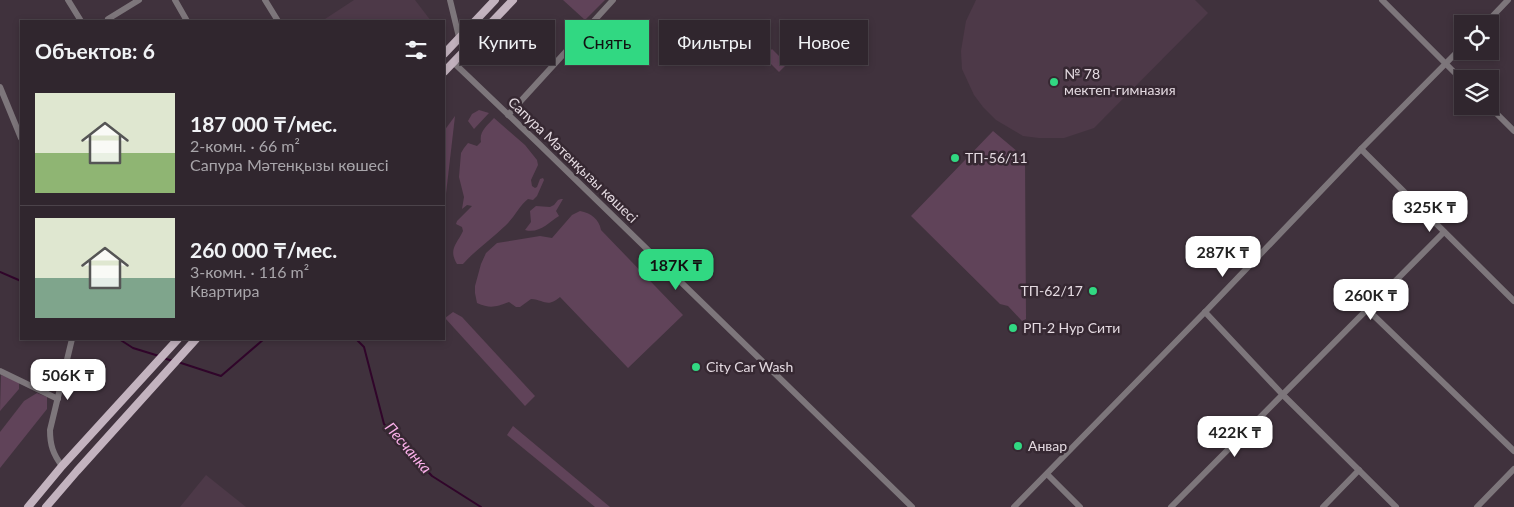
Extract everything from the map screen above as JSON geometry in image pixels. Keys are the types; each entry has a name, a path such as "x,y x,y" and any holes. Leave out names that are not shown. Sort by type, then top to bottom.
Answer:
{"main road":[{"path":"476,20 495,0"},
{"path":"445,71 513,0"},
{"path":"445,53 460,37"},
{"path":"445,55 453,62"},
{"path":"28,507 62,466 177,340"},
{"path":"46,507 194,341"},
{"path":"94,431 104,440"}],"street":[{"path":"68,0 80,20"},
{"path":"108,19 139,0"},
{"path":"174,0 185,20"},
{"path":"265,0 277,20"},
{"path":"450,0 460,37"},
{"path":"508,115 613,0"},
{"path":"1382,0 1454,71"},
{"path":"1494,15 1508,0"},
{"path":"1014,507 1361,149 1454,56"},
{"name":"Сапура Мәтенқызы көшесі","path":"453,62 558,161 912,507"},
{"path":"0,87 20,136"},
{"path":"1498,115 1514,131"},
{"path":"1361,149 1514,301"},
{"path":"1172,507 1444,232"},
{"path":"1367,309 1514,452"},
{"path":"1205,312 1283,394 1396,507"},
{"path":"62,466 55,457 50,444 50,430 72,340"},
{"path":"0,371 58,398"},
{"path":"1477,507 1514,469"},
{"path":"1324,507 1359,470"},
{"path":"1047,474 1080,507"}],"shaded area":[{"path":"354,0 415,0 430,20 324,20"},
{"path":"563,0 605,0 585,20"},
{"name":"№ 78 мектеп-гимназия","path":"976,0 1195,0 1208,13 1094,128 1064,138 1039,138 1023,136 996,120 974,95 962,69 961,51 966,21"},
{"path":"772,49 780,57 780,65 786,65 779,72 770,63 770,51"},
{"path":"479,110 489,113 474,129 468,121 472,114"},
{"path":"455,116 445,202 445,130"},
{"path":"494,118 525,145 537,160 538,165 531,180 532,186 537,187 540,179 543,178 544,180 537,196 533,200 528,199 500,231 463,264 457,264 454,259 453,250 463,231 462,227 456,224 472,206 467,205 462,209 464,197 459,177 461,153 468,143 477,146 481,142 482,132"},
{"path":"993,131 1025,158 1026,319 1022,321 1008,306 1000,304 911,216"},
{"path":"563,199 556,211 559,216 539,229 525,230 531,222 530,211 536,206 550,207"},
{"path":"580,211 594,217 601,230 683,315 628,368 560,297 549,303 531,299 520,307 516,307 509,302 493,307 477,303 475,286 481,264 486,253 497,243 540,236 552,238 572,215"},
{"path":"453,312 462,317 535,396 525,406 445,318"},
{"path":"1,375 19,381 19,389 0,411"},
{"path":"37,393 47,397 47,409 0,468 0,432 24,401"},
{"path":"513,426 610,507 595,507 507,435"},
{"path":"206,475 246,507 180,507"}],"waterway":[{"name":"Песчанка","path":"0,272 20,281"},
{"name":"Песчанка","path":"121,340 133,348 159,356"},
{"name":"Песчанка","path":"178,362 221,376 263,340"},
{"name":"Песчанка","path":"357,340 364,347 384,424 432,476 481,507"},
{"name":"Песчанка","path":"163,358 173,361"}],"place":[{"name":"№ 78 мектеп-гимназия","path":"1054,82"},
{"name":"ТП-56/11","path":"955,158"},
{"name":"ТП-62/17","path":"1093,291"},
{"name":"РП-2 Нур Сити","path":"1013,328"},
{"name":"City Car Wash","path":"696,367"},
{"name":"Анвар","path":"1018,446"}]}
